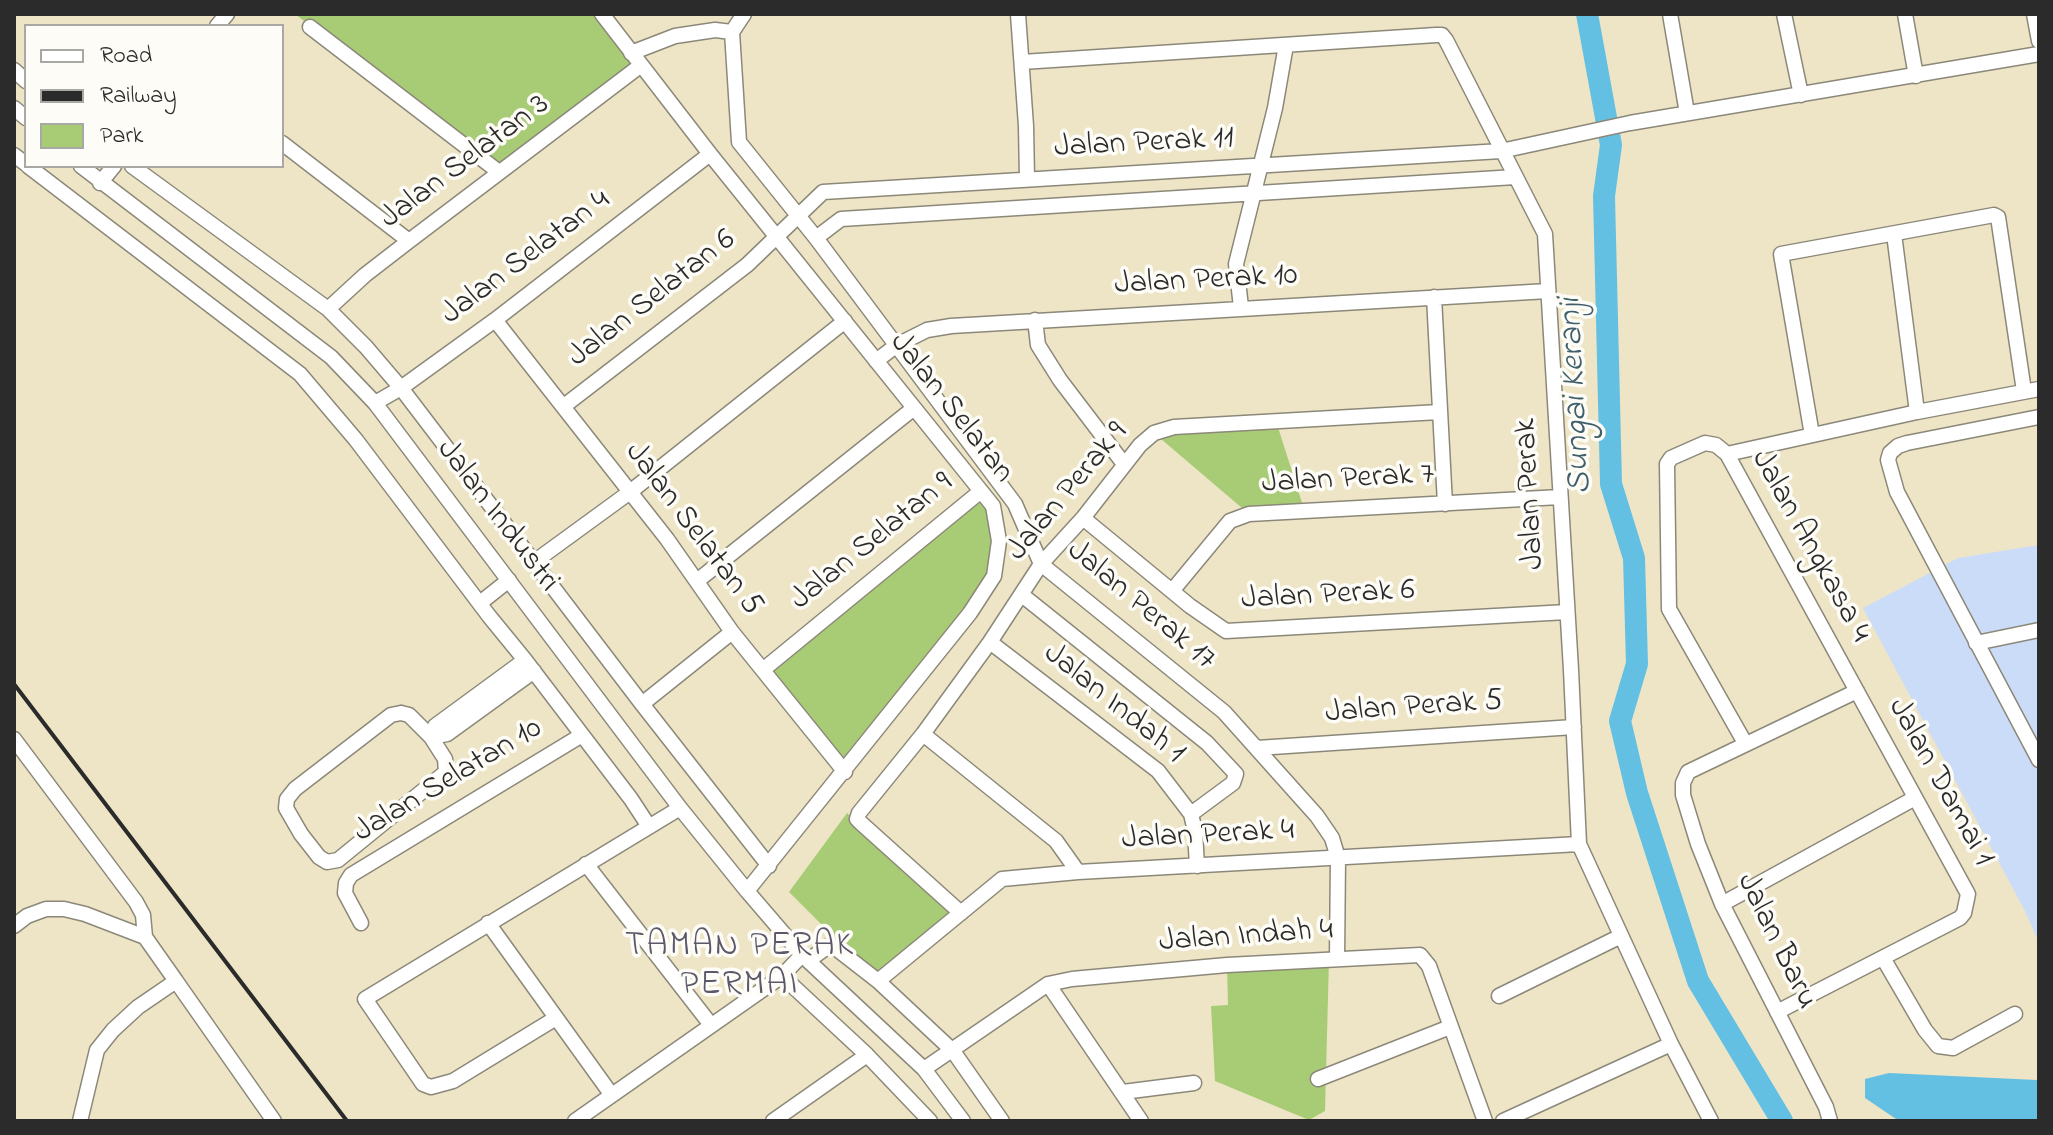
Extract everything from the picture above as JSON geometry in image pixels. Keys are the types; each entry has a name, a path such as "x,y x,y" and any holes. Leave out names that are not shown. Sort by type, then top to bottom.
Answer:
{"street":[{"name":"Jalan Selatan","path":"602,14 640,66 993,506 999,541 994,576 970,613 747,891"},
{"path":"631,53 675,36 715,30 732,32 744,14"},
{"path":"1018,14 1027,179"},
{"path":"1670,14 1687,113"},
{"path":"1784,14 1801,95"},
{"path":"1905,14 1916,76"},
{"path":"2034,14 2039,41"},
{"path":"310,27 499,172"},
{"name":"Jalan Perak 17","path":"732,32 739,142 816,238 1015,504 1041,564 1224,712 1332,838 1338,858"},
{"name":"Jalan Perak","path":"1286,45 1442,35 1545,234 1579,844"},
{"path":"1022,62 1286,45 1275,108 1236,264 1241,307"},
{"name":"Jalan Perak 11","path":"776,236 823,192 1501,151 1630,123 2039,54"},
{"name":"Jalan Selatan 3","path":"328,309 365,275 640,66"},
{"path":"284,145 409,241"},
{"name":"Jalan Selatan 4","path":"375,403 401,388 495,320 710,154"},
{"name":"Jalan Industri","path":"31,168 300,374 356,440 530,665 648,825"},
{"name":"Jalan Industri","path":"83,168 331,357 375,403 680,808 747,891 806,958 924,1069 963,1121"},
{"path":"100,183 112,168"},
{"path":"135,168 328,309 366,347 401,388 769,866"},
{"name":"Jalan Perak 11","path":"816,238 841,219 1515,177"},
{"path":"1727,454 2032,390 1998,217 1994,215 1781,254 1812,435"},
{"path":"1894,234 1917,412"},
{"name":"Jalan Selatan 6","path":"564,406 747,265 776,236"},
{"name":"Jalan Perak 10","path":"876,361 897,345 927,330 1241,307 1548,291"},
{"path":"1434,297 1445,504"},
{"name":"Jalan Selatan 5","path":"495,320 630,492 732,632 845,772"},
{"path":"1035,320 1038,345 1060,380 1124,464"},
{"path":"534,562 630,492 845,321"},
{"path":"697,581 914,408"},
{"name":"Jalan Perak 9","path":"961,913 857,819 859,813 923,734 990,642 1041,564 1083,518 1124,464 1154,433 1174,427 1439,412"},
{"path":"2039,417 1907,443 1890,453 1888,460 1897,492 2039,760"},
{"name":"Jalan Angkasa 4","path":"1745,743 1669,609 1666,471 1671,458 1705,443 1716,445 1727,454 1857,691"},
{"name":"Jalan Selatan 9","path":"764,669 981,491"},
{"name":"Jalan Perak 7","path":"1172,591 1230,521 1249,514 1560,497"},
{"name":"Jalan Perak 6","path":"1083,518 1226,631 1567,612"},
{"path":"480,603 509,580"},
{"path":"1022,595 1207,743 1236,774 1233,783 1191,814"},
{"path":"1976,643 2039,630"},
{"path":"642,704 732,632"},
{"name":"Jalan Indah 1","path":"990,642 1158,771 1191,814 1197,866"},
{"path":"431,737 435,726 530,665"},
{"path":"1745,743 1857,691"},
{"name":"Jalan Damai 1","path":"1857,691 1968,894 1960,918 1883,958"},
{"path":"391,715 409,715 431,737 445,759 446,772 338,860 327,862 319,857 286,808 287,799 295,789 391,715"},
{"name":"Jalan Perak 5","path":"1257,748 1574,727"},
{"path":"923,734 1056,841 1078,872"},
{"name":"Jalan Selatan 10","path":"361,923 345,893 351,875 582,735"},
{"path":"14,739 136,902 143,915 145,937 274,1121"},
{"name":"Jalan Baru","path":"1745,743 1688,772 1683,783 1683,795 1722,904 1826,1107 1830,1121"},
{"path":"1722,904 1915,798"},
{"path":"556,1018 453,1081 431,1087 423,1084 365,999 680,808"},
{"path":"1579,844 1671,1044 1711,1121"},
{"name":"Jalan Perak 4","path":"878,981 1002,879 1579,844"},
{"path":"1337,959 1338,858"},
{"path":"586,864 711,1025"},
{"path":"14,926 27,916 46,909 64,909 145,937"},
{"path":"488,923 611,1094"},
{"path":"1499,996 1621,936"},
{"path":"575,1121 806,958 833,946 878,981 953,1051 1002,1121"},
{"name":"Jalan Indah 4","path":"924,1069 1048,984 1215,966 1420,955 1429,966 1485,1121"},
{"path":"1777,1012 1883,958 1925,1030 1938,1046 1953,1048 2015,1014"},
{"path":"782,976 867,1055 930,1121"},
{"path":"80,1121 97,1050 138,1007 176,981"},
{"path":"1048,984 1141,1121"},
{"path":"1318,1079 1450,1027"},
{"path":"1503,1121 1671,1044"},
{"path":"773,1121 867,1055"},
{"path":"1123,1092 1194,1083"}],"shaded area":[{"path":"2039,545 2039,943 2026,913 1863,608 1958,558"}],"green space":[{"path":"295,14 602,14 640,66 499,172"},
{"path":"1276,421 1305,512 1249,514 1154,433"},
{"path":"981,491 993,506 994,576 845,772 764,669"},
{"path":"847,813 961,913 878,981 789,892"},
{"path":"1329,960 1325,1111 1309,1120 1215,1081 1211,1006 1228,1005 1227,965"}],"water":[{"path":"1889,1073 2037,1080 2039,1121 1899,1121 1865,1098 1865,1079"}],"waterway":[{"name":"Sungai Keranji","path":"1587,14 1611,145 1604,196 1611,484 1634,558 1637,664 1620,721 1637,793 1698,981 1782,1121"}],"railway":[{"path":"14,684 347,1121"}],"district":[{"name":"TAMAN PERAK PERMAI","path":"740,968"}]}
